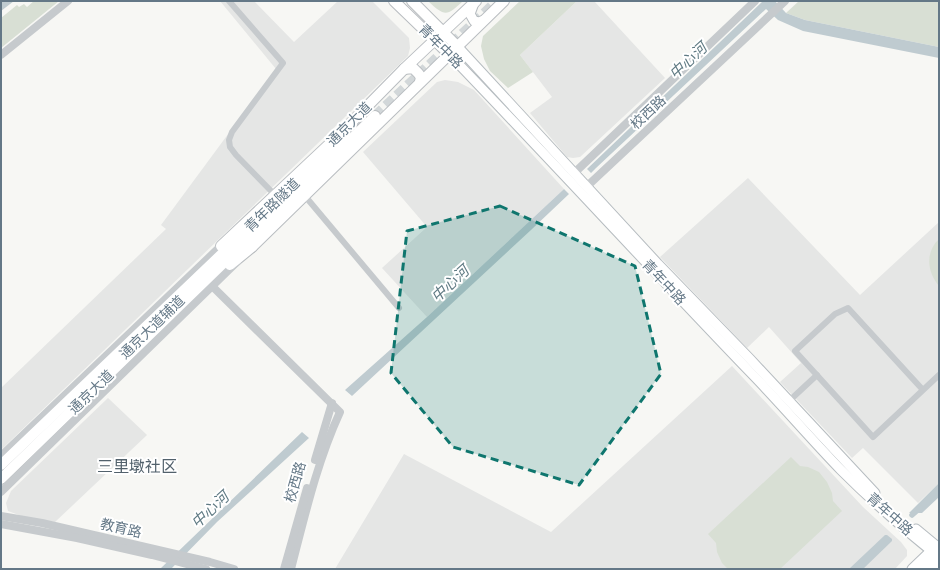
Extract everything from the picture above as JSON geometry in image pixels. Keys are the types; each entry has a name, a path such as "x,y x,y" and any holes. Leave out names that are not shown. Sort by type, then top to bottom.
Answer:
{"main road":[{"name":"青年中路","path":"394,1 435,40 454,51"},
{"name":"青年中路","path":"412,1 443,32 454,51 571,176 658,264 868,486 937,552"},
{"name":"通京大道","path":"1,466 177,302 252,247 504,1"},
{"name":"通京大道","path":"1,479 177,302 221,246 338,136 404,69 475,2"},
{"path":"475,2 470,14 472,19 479,22 484,20"},
{"path":"404,69 413,68 418,72 421,78 420,82"},
{"name":"青年路隧道","path":"177,302 373,114"},
{"name":"青年中路","path":"584,189 681,300 795,419 842,471 891,516 937,552"},
{"path":"912,569 937,552"},
{"path":"921,569 937,552"},
{"path":"932,569 937,552"}],"street":[{"path":"1,55 68,1"},
{"path":"229,1 283,63 232,132 229,140 230,147 236,155 275,195"},
{"name":"校西路","path":"571,176 755,1"},
{"name":"校西路","path":"584,189 783,3"},
{"path":"305,196 399,308"},
{"name":"通京大道辅道","path":"1,456 221,246"},
{"name":"通京大道辅道","path":"1,492 213,287 252,247"},
{"path":"213,287 332,403"},
{"path":"923,390 848,308 835,314 795,351 873,437 939,375"},
{"path":"789,401 817,375"},
{"name":"校西路","path":"291,569 320,461 340,412 332,403"},
{"name":"校西路","path":"284,569 332,403"},
{"name":"教育路","path":"1,516 42,523 210,562 234,569"},
{"name":"教育路","path":"1,524 77,538 152,555 187,567 206,569"}],"highlighted area":[{"path":"500,206 635,266 661,374 579,485 453,447 391,373 407,231"}],"shaded area":[{"path":"1,1 14,1 1,11"},
{"path":"34,1 59,1 1,48 1,18 17,5 19,7 24,4 27,7"},
{"path":"220,1 254,1 294,42 338,1 372,1 409,38 410,48 408,56 1,450 1,388 166,229 161,225 276,69"},
{"path":"428,1 463,1 453,10 446,13 438,10"},
{"path":"520,1 577,1 520,55 533,72 508,88 490,71 484,59 481,46 483,36"},
{"path":"577,1 594,1 665,78 580,157 573,158 567,157 530,113 552,97 520,55"},
{"path":"763,1 775,1 786,13 805,20 939,47 939,58 803,31 778,20 766,9 591,173 587,169"},
{"path":"799,1 939,1 939,47 805,20 786,13"},
{"path":"445,80 458,82 474,90 564,189 427,317 382,268 427,227 363,152 437,82"},
{"path":"748,178 860,295 939,222 939,483 918,503 863,448 852,458 780,382 801,363 769,327 747,348 660,257"},
{"path":"564,189 569,194 352,396 345,390 427,317"},
{"path":"939,239 939,286 932,275 929,262 931,250"},
{"path":"732,366 863,507 901,542 907,550 907,556 895,569 335,569 404,454 551,532"},
{"path":"108,398 147,435 55,522 27,518 8,511 6,503 11,491"},
{"path":"302,432 309,438 217,522 171,569 160,569"},
{"path":"791,457 800,466 808,467 819,472 827,482 832,493 833,501 842,511 780,569 728,569 722,563 717,552 716,543 708,534"},
{"path":"939,483 939,497 922,513 909,513"},
{"path":"885,535 892,539 892,541 863,569 849,569"}],"waterway":[{"path":"912,515 920,508"}],"tunnel":[{"path":"375,116 497,1"}],"district":[{"name":"三里墩社区","path":"137,466"}],"water label":[{"name":"中心河","path":"688,61"},
{"name":"中心河","path":"450,284"},
{"name":"中心河","path":"210,510"}]}
